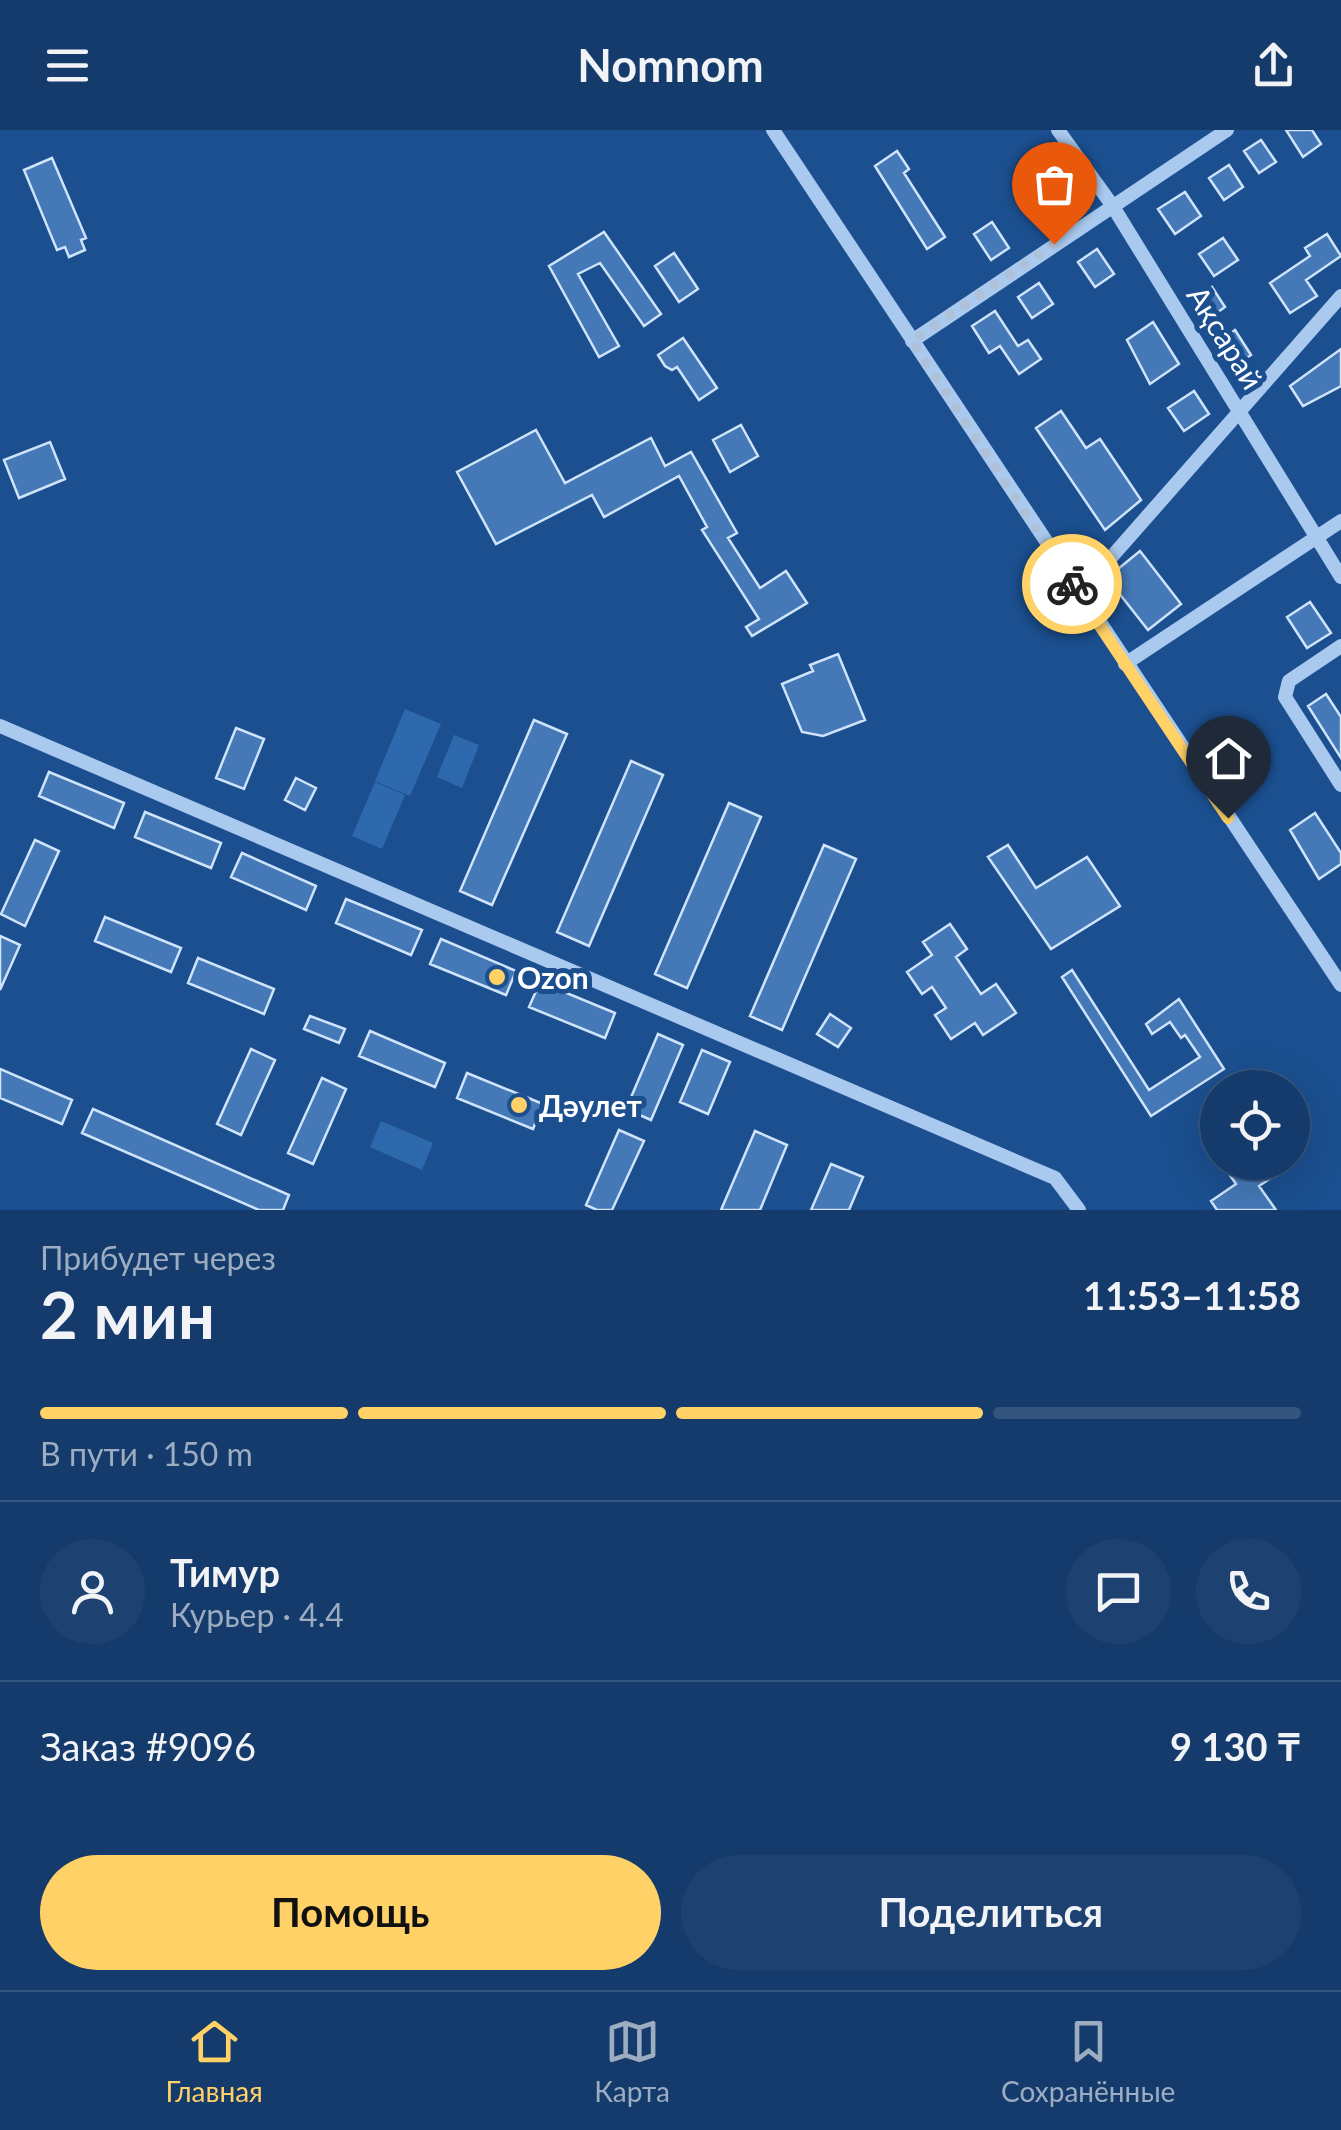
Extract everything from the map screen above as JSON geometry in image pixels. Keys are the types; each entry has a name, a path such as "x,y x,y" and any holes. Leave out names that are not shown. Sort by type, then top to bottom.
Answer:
{"street":[{"path":"773,130 1341,985"},
{"name":"Ақсарай","path":"1058,130 1112,205 1341,577"},
{"path":"912,341 1227,130"},
{"path":"1079,594 1341,296"},
{"path":"1125,664 1341,521"},
{"path":"1341,646 1284,688 1341,784"},
{"path":"0,726 1046,1174 1064,1186 1079,1210"}],"shaded area":[{"path":"405,709 441,724 410,796 375,781"},
{"path":"454,735 479,745 462,788 437,777"},
{"path":"375,782 405,795 382,849 352,836"},
{"path":"381,1121 433,1143 422,1170 370,1147"}],"building":[{"path":"1286,130 1312,130 1321,144 1303,157"},
{"path":"1261,140 1276,162 1259,173 1244,151"},
{"path":"897,151 909,169 904,173 945,237 927,249 875,166"},
{"path":"52,158 86,238 81,240 85,250 69,257 65,247 57,250 24,170"},
{"path":"1229,165 1243,187 1224,200 1209,178"},
{"path":"1060,184 1075,206 1052,222 1037,199"},
{"path":"1185,192 1201,216 1175,234 1158,209"},
{"path":"992,222 1009,248 991,260 974,234"},
{"path":"604,232 661,314 644,326 600,263 578,274 619,346 599,357 549,266"},
{"path":"1327,234 1341,256 1306,280 1317,296 1290,313 1270,283 1310,256 1305,248"},
{"path":"1223,238 1238,260 1214,276 1199,254"},
{"path":"1097,249 1114,274 1095,287 1078,262"},
{"path":"674,253 698,289 679,302 655,266"},
{"path":"1039,283 1053,304 1032,318 1018,297"},
{"path":"1212,287 1225,307 1208,319 1194,298"},
{"path":"995,311 1018,346 1028,340 1041,359 1019,374 1000,346 989,353 972,326"},
{"path":"1153,322 1179,364 1150,384 1127,340"},
{"path":"1235,330 1251,355 1234,366 1218,342"},
{"path":"683,338 717,388 699,400 677,367 672,370 665,366 658,355"},
{"path":"1341,349 1341,386 1303,406 1290,386"},
{"path":"1194,391 1209,414 1184,431 1168,408"},
{"path":"1061,411 1086,448 1100,439 1141,500 1105,530 1036,428"},
{"path":"741,425 758,456 730,472 713,440"},
{"path":"536,430 565,483 651,438 665,466 691,452 737,533 728,538 760,588 786,571 807,603 752,636 746,627 759,619 702,530 707,527 679,476 604,517 592,495 496,544 457,472"},
{"path":"50,442 65,479 19,498 4,460"},
{"path":"1140,551 1181,604 1148,630 1107,578"},
{"path":"1310,602 1331,633 1307,648 1287,617"},
{"path":"838,654 865,720 823,736 802,732 782,684 813,671 810,665"},
{"path":"1326,694 1341,717 1341,758 1308,706"},
{"path":"534,720 567,734 492,905 460,891"},
{"path":"236,728 264,739 244,789 216,778"},
{"path":"631,761 663,775 589,946 557,932"},
{"path":"49,772 124,803 114,828 39,796"},
{"path":"296,778 316,788 305,810 285,800"},
{"path":"729,803 761,817 687,988 655,974"},
{"path":"145,812 221,843 211,868 135,837"},
{"path":"1315,813 1341,853 1341,864 1319,879 1290,830"},
{"path":"35,840 59,851 25,926 1,914"},
{"path":"824,845 856,859 782,1030 750,1016"},
{"path":"1008,845 1036,888 1087,857 1120,906 1051,949 988,857"},
{"path":"242,853 316,886 306,910 231,877"},
{"path":"346,899 422,930 411,955 336,923"},
{"path":"105,917 181,948 171,972 95,941"},
{"path":"950,924 967,949 956,957 981,994 996,984 1016,1013 983,1035 975,1023 951,1039 935,1015 946,1008 932,987 922,994 907,972 932,955 923,942"},
{"path":"0,936 20,945 0,990"},
{"path":"441,939 516,971 506,995 430,964"},
{"path":"198,958 274,989 264,1014 188,983"},
{"path":"1072,970 1149,1090 1200,1057 1170,1022 1152,1034 1146,1024 1179,999 1224,1069 1200,1070 1200,1084 1151,1116 1062,977"},
{"path":"540,982 615,1013 605,1038 529,1007"},
{"path":"830,1014 851,1028 838,1047 817,1034"},
{"path":"310,1016 345,1029 339,1043 304,1029"},
{"path":"370,1031 445,1063 435,1087 359,1056"},
{"path":"658,1034 683,1045 651,1120 626,1109"},
{"path":"251,1049 275,1060 241,1135 217,1124"},
{"path":"702,1050 730,1062 708,1114 680,1102"},
{"path":"0,1069 72,1100 62,1124 0,1098"},
{"path":"467,1073 543,1104 533,1129 457,1098"},
{"path":"322,1078 346,1089 313,1164 288,1153"},
{"path":"93,1109 289,1195 283,1210 259,1210 82,1133"},
{"path":"619,1130 644,1141 612,1210 597,1210 586,1205"},
{"path":"755,1131 787,1145 760,1210 721,1210"},
{"path":"831,1164 863,1177 849,1210 811,1210"},
{"path":"1233,1180 1268,1180 1259,1186 1276,1210 1217,1210 1211,1201 1236,1184"}],"way so far":[{"path":"1054,244 912,341 1072,584"}],"place":[{"name":"Ozon","path":"497,977"},
{"name":"Дәулет","path":"519,1105"}],"route":[{"path":"1072,584 1228,818"}]}
